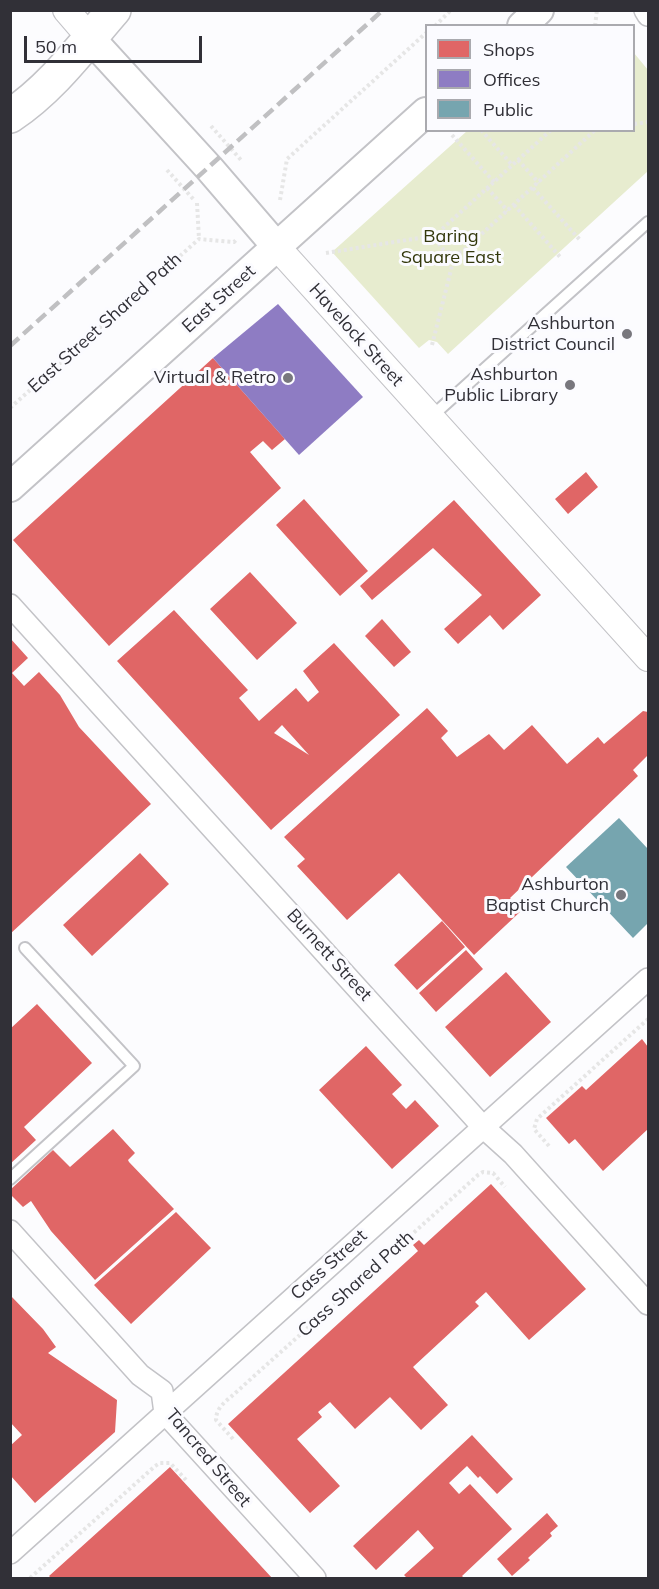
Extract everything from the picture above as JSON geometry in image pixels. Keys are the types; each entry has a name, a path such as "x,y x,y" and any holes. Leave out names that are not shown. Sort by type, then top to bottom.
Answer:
{"highway":[{"path":"10,116 21,109 67,67 114,10"}],"main road":[{"path":"524,24 539,10"},
{"name":"Havelock Street","path":"91,39 209,168 277,247"},
{"name":"East Street","path":"10,487 425,113"}],"street":[{"name":"Havelock Street","path":"66,10 91,39"},
{"path":"645,10 648,15"},
{"name":"Havelock Street","path":"277,247 648,657"},
{"name":"Burnett Street","path":"10,605 483,1126 513,1154 648,1304"},
{"name":"Cass Street","path":"10,1553 648,979"},
{"name":"Tancred Street","path":"10,1231 140,1375 162,1391 165,1413 315,1578"}],"lane":[{"path":"431,417 648,222"},
{"path":"10,1179 134,1066 25,948"}],"path":[{"path":"437,24 451,10"},
{"path":"280,200 287,159 425,34"},
{"path":"211,126 241,160"},
{"path":"483,132 512,165"},
{"path":"548,132 441,230 438,235 439,246 445,252 455,254 462,252 593,132"},
{"path":"452,135 494,182"},
{"path":"518,160 539,183"},
{"name":"East Street Shared Path","path":"167,170 196,202 199,238"},
{"path":"487,188 508,211"},
{"path":"533,188 580,240"},
{"path":"514,205 561,258"},
{"path":"326,253 438,235"},
{"name":"East Street Shared Path","path":"10,408 199,238 234,242"},
{"path":"432,345 455,254"},
{"path":"549,1146 534,1129 537,1119 648,1020"},
{"name":"Cass Shared Path","path":"208,1428 216,1420 221,1406 478,1175 483,1172 493,1173 505,1187"},
{"path":"216,1420 233,1439"},
{"path":"30,1578 155,1466 160,1463 170,1463 188,1482"}],"green space":[{"name":"Baring Square East","path":"635,54 648,70 648,171 448,354 437,342 429,340 419,348 332,252 466,132 635,132"}],"building: Shops":[{"path":"213,358 285,439 272,450 263,441 250,452 281,488 109,646 13,540"},
{"path":"586,472 598,487 568,514 555,499"},
{"path":"304,499 368,571 340,596 276,525"},
{"path":"454,500 541,595 503,630 490,615 458,644 444,629 482,595 433,548 372,600 360,586"},
{"path":"250,572 297,623 257,660 210,609"},
{"path":"174,610 248,690 239,698 259,721 296,688 308,702 319,692 303,671 334,643 400,715 271,830 117,661","holes":["282,725 309,755 274,733"]},
{"path":"382,619 411,652 394,667 365,636"},
{"path":"10,638 28,658 12,673 24,686 39,672 60,695 79,727 151,804 10,934"},
{"path":"427,708 448,731 441,738 457,757 489,734 504,750 532,725 567,764 598,737 604,744 643,711 648,712 648,755 633,770 638,776 510,898 521,911 474,955 399,873 347,920 297,866 305,859 284,837"},
{"path":"140,853 169,884 92,956 63,925"},
{"path":"442,921 465,947 417,990 394,965"},
{"path":"466,950 483,969 436,1012 419,993"},
{"path":"506,972 551,1022 490,1077 445,1027"},
{"path":"37,1004 92,1063 24,1127 36,1140 10,1164 10,1029"},
{"path":"642,1039 648,1047 648,1129 603,1171 575,1139 569,1144 546,1118 582,1086 586,1090"},
{"path":"366,1046 402,1085 392,1094 406,1109 415,1100 439,1126 392,1169 319,1090"},
{"path":"113,1129 135,1153 128,1160 129,1162 174,1209 95,1280 51,1231 31,1201 23,1207 10,1194 10,1190 53,1150 70,1167"},
{"path":"491,1184 586,1289 529,1340 486,1292 475,1302 479,1306 413,1367 448,1405 421,1430 390,1397 355,1429 330,1402 318,1412 322,1417 297,1439 340,1486 310,1513 228,1424 418,1251 413,1245 419,1240 424,1245"},
{"path":"176,1212 211,1248 131,1324 94,1285"},
{"path":"10,1295 43,1329 56,1347 48,1353 117,1400 115,1432 35,1503 10,1475 10,1446 22,1435 10,1422"},
{"path":"472,1435 513,1479 497,1494 467,1466 449,1483 459,1494 470,1484 512,1529 462,1576 464,1578 407,1578 404,1575 434,1548 418,1530 376,1570 353,1546"},
{"path":"170,1467 272,1578 51,1578 49,1576"},
{"path":"547,1513 558,1526 550,1533 552,1536 528,1558 530,1560 512,1576 497,1559"}],"building: Offices":[{"name":"Virtual & Retro","path":"278,304 363,397 299,455 213,358"}],"building: Public":[{"name":"Ashburton Baptist Church","path":"619,818 648,849 648,923 633,938 566,867"}],"railway":[{"path":"10,346 383,10"}],"place":[{"name":"Ashburton District Council","path":"627,334"},
{"name":"Virtual & Retro","path":"288,378"},
{"name":"Ashburton Public Library","path":"570,385"},
{"name":"Ashburton Baptist Church","path":"621,895"}]}
